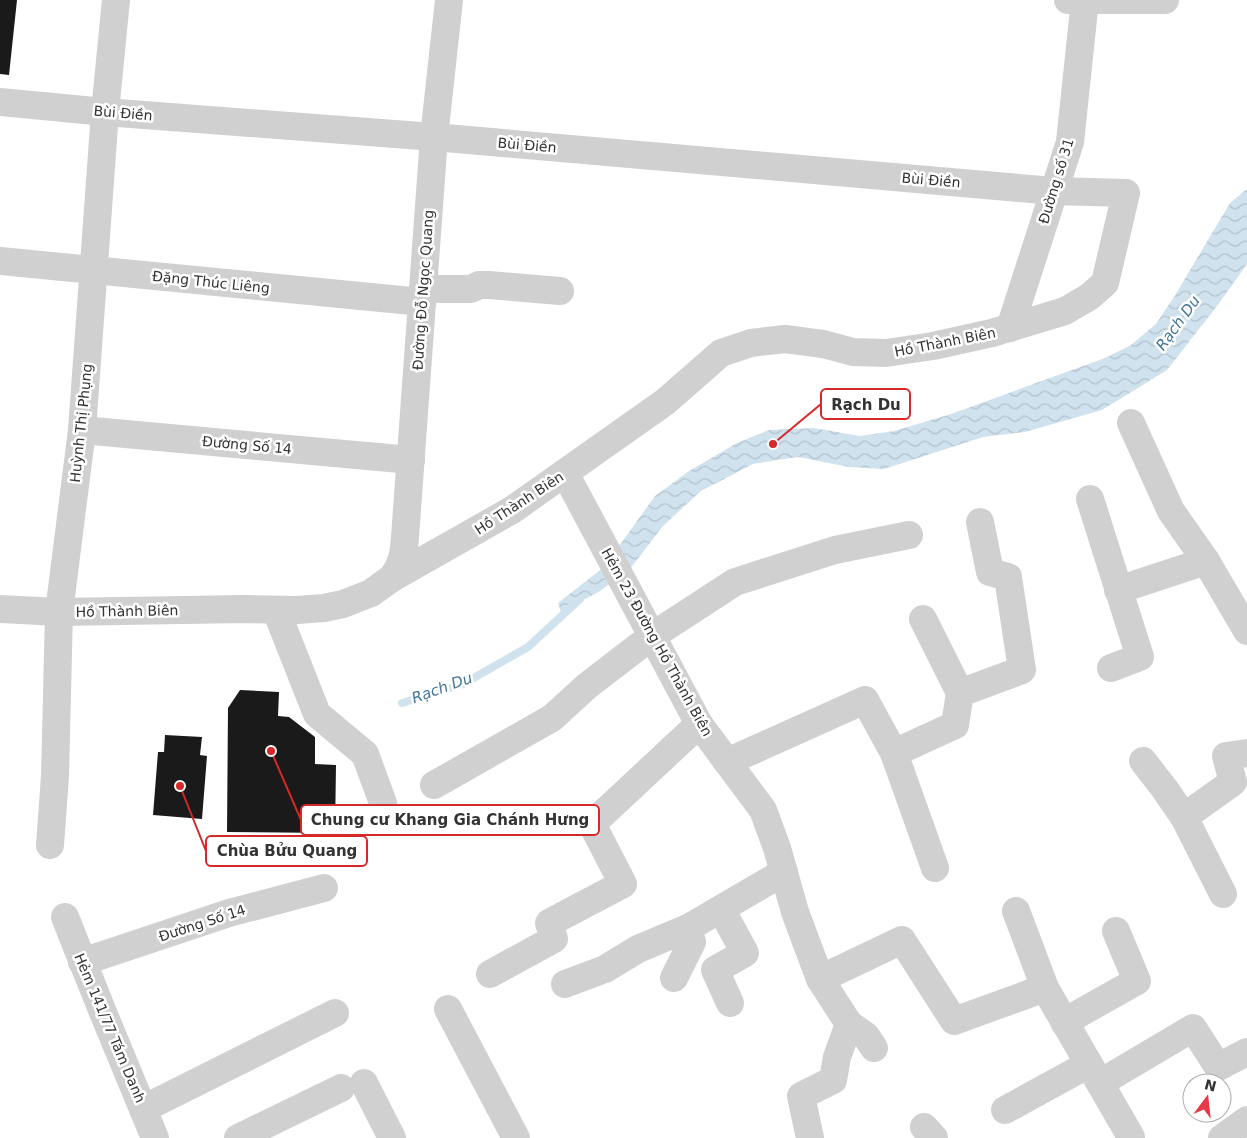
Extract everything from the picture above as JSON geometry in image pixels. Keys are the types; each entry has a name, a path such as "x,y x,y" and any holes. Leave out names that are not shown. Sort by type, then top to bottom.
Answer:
{"street":[{"name":"Huỳnh Thị Phụng","path":"50,845 55,776 59,612 82,430 105,112 116,0"},
{"name":"Đường Đỗ Ngọc Quang","path":"392,578 399,569 403,558 434,137 449,0"},
{"path":"1079,0 1165,0"},
{"name":"Đường số 31","path":"1010,328 1070,142 1079,0"},
{"name":"Bùi Điền","path":"0,102 105,112 434,137 1054,191 1126,194 1105,283 1089,298 1065,311 1010,328"},
{"name":"Đặng Thúc Liêng","path":"0,261 423,296 472,289 479,285 560,291"},
{"name":"Hồ Thành Biên","path":"0,609 59,612 276,610 324,608 343,604 371,593 392,578 512,510 665,402 721,353 751,343 785,339 823,344 853,352 886,353 933,346 1010,328"},
{"path":"1131,423 1171,510 1206,561 1247,631"},
{"name":"Đường Số 14","path":"82,430 411,460"},
{"name":"Hẻm 23 Đường Hồ Thành Biên","path":"565,473 699,724 763,810 777,848 795,912 820,979 849,1024 866,1036 874,1048"},
{"path":"1090,499 1140,658 1112,668"},
{"path":"960,693 1022,670 1008,577 990,572 980,522"},
{"path":"434,785 552,718 587,686 652,636 735,582 835,550 909,535"},
{"path":"1118,590 1206,561"},
{"path":"276,610 316,714 365,754 384,803"},
{"path":"894,753 955,725 960,693 923,619"},
{"path":"727,762 865,700 894,753 935,868"},
{"path":"490,974 554,939 548,923 623,884 592,824 699,724"},
{"path":"1184,817 1234,782 1226,756 1247,753"},
{"path":"1143,761 1184,817 1224,894"},
{"path":"565,984 605,969 638,950 688,928 784,872"},
{"name":"Đường Số 14","path":"82,962 229,913 324,888"},
{"path":"721,909 745,953 715,970 730,1003"},
{"path":"1016,911 1045,988 1130,1138"},
{"name":"Hẻm 141/77 Tám Danh","path":"65,917 155,1138"},
{"path":"674,978 692,942 688,928"},
{"path":"1064,1022 1137,981 1116,931"},
{"path":"820,979 902,940 954,1021 1045,988"},
{"path":"448,1009 516,1138"},
{"path":"143,1109 335,1013"},
{"path":"810,1138 800,1096 833,1080 837,1057 849,1024"},
{"path":"1005,1110 1095,1074 1193,1028 1218,1067 1247,1052"},
{"path":"238,1138 352,1086 392,1138"},
{"path":"1222,1138 1247,1120"}],"water":[{"path":"1247,189 1247,264 1167,370 1102,410 1025,432 983,437 884,469 849,467 798,457 753,464 701,491 663,526 629,570 600,591 561,612 558,603 604,567 655,496 689,471 737,443 769,430 814,428 860,436 894,431 951,414 1105,358 1131,345 1156,324 1230,203"}],"building":[{"path":"0,0 17,0 9,75 0,74"},
{"path":"240,690 279,692 278,716 289,717 315,737 315,764 336,765 335,833 227,832 228,708"},
{"path":"165,735 202,737 200,755 207,756 202,819 153,815 158,752 164,752"}],"waterway":[{"name":"Rạch Du","path":"402,703 463,684 528,647 580,599"}],"place":[{"name":"Rạch Du","path":"773,444"},
{"name":"Chung cư Khang Gia Chánh Hưng","path":"271,751"},
{"name":"Chùa Bửu Quang","path":"180,786"}]}
